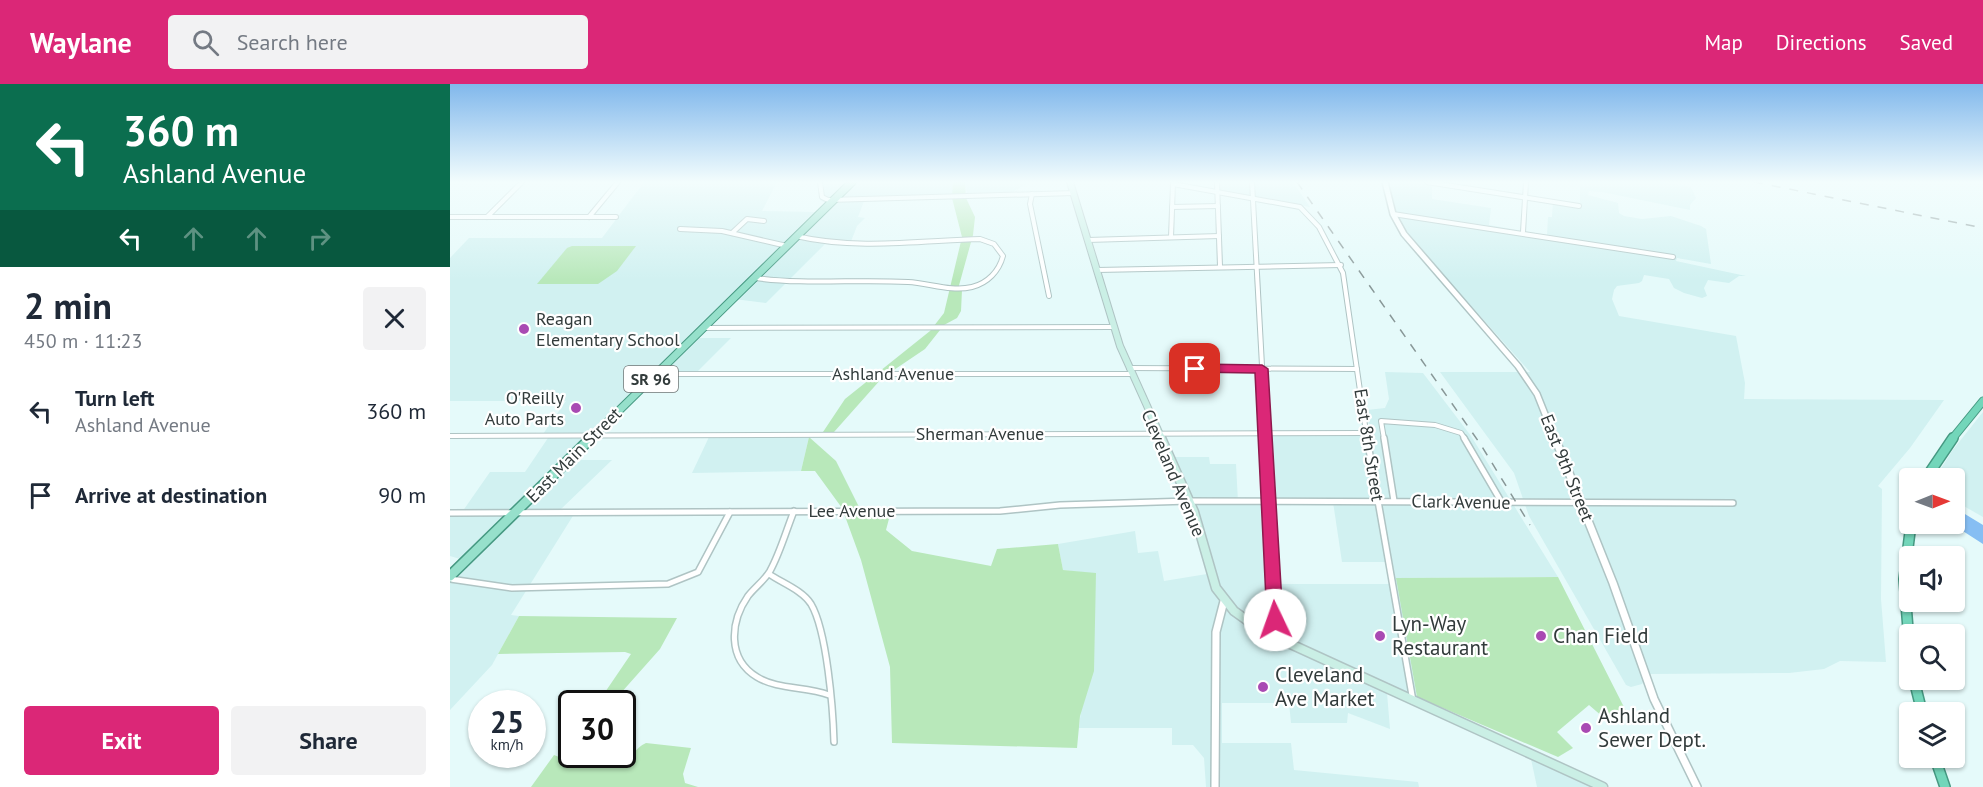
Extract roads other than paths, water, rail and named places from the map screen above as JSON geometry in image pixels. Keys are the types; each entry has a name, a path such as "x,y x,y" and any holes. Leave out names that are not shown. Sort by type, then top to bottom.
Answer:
{"highway":[{"path":"1932,468 1942,452 1983,402"},
{"path":"1908,624 1904,579 1910,534"},
{"path":"1938,768 1945,787"}],"main road":[{"name":"East Main Street","path":"450,578 818,215"},
{"name":"Cleveland Avenue","path":"1080,215 1114,327 1130,371 1189,501 1213,581 1224,601 1251,625 1276,638 1603,787"}],"street":[{"path":"1032,215 1049,296"},
{"path":"1171,237 1172,215"},
{"path":"1218,215 1220,266"},
{"path":"1253,215 1276,638"},
{"name":"East 8th Street","path":"1308,215 1341,265 1366,433 1413,701"},
{"name":"East 9th Street","path":"1393,215 1409,242 1530,382 1665,725 1697,787"},
{"path":"1399,215 1523,232 1674,257"},
{"path":"1523,232 1524,215"},
{"path":"450,217 616,216"},
{"path":"732,233 747,219 764,221"},
{"path":"680,229 732,233 787,246"},
{"path":"754,278 792,283 903,282 966,287 988,279 1002,262 1002,254 997,246 980,239 857,243 817,241 796,236"},
{"path":"1088,240 1219,236"},
{"path":"1096,270 1341,265"},
{"path":"702,328 1114,327"},
{"name":"Ashland Avenue","path":"656,374 1357,369"},
{"path":"1394,501 1382,422 1435,424 1461,434 1502,503"},
{"name":"Sherman Avenue","path":"450,436 1366,433"},
{"name":"Clark Avenue","path":"1189,501 1733,503"},
{"name":"Lee Avenue","path":"450,513 1006,510 1060,505 1189,501"},
{"path":"450,578 512,588 668,584 698,572 730,512"},
{"path":"794,512 769,574 752,591 741,608 734,639 736,657 747,671 763,681 814,688 829,695"},
{"path":"769,574 812,606 818,625 834,742"},
{"path":"1215,787 1216,632 1224,601"}],"water":[{"path":"1965,514 1983,525 1983,544 1965,532"}],"railway":[{"path":"1320,215 1481,445 1530,525"},
{"path":"1917,215 1983,228"}],"place":[{"name":"Reagan Elementary School","path":"524,329"},
{"name":"O'Reilly Auto Parts","path":"576,408"},
{"name":"Lyn-Way Restaurant","path":"1380,636"},
{"name":"Chan Field","path":"1541,636"},
{"name":"Cleveland Ave Market","path":"1263,687"},
{"name":"Ashland Sewer Dept.","path":"1586,728"}]}
